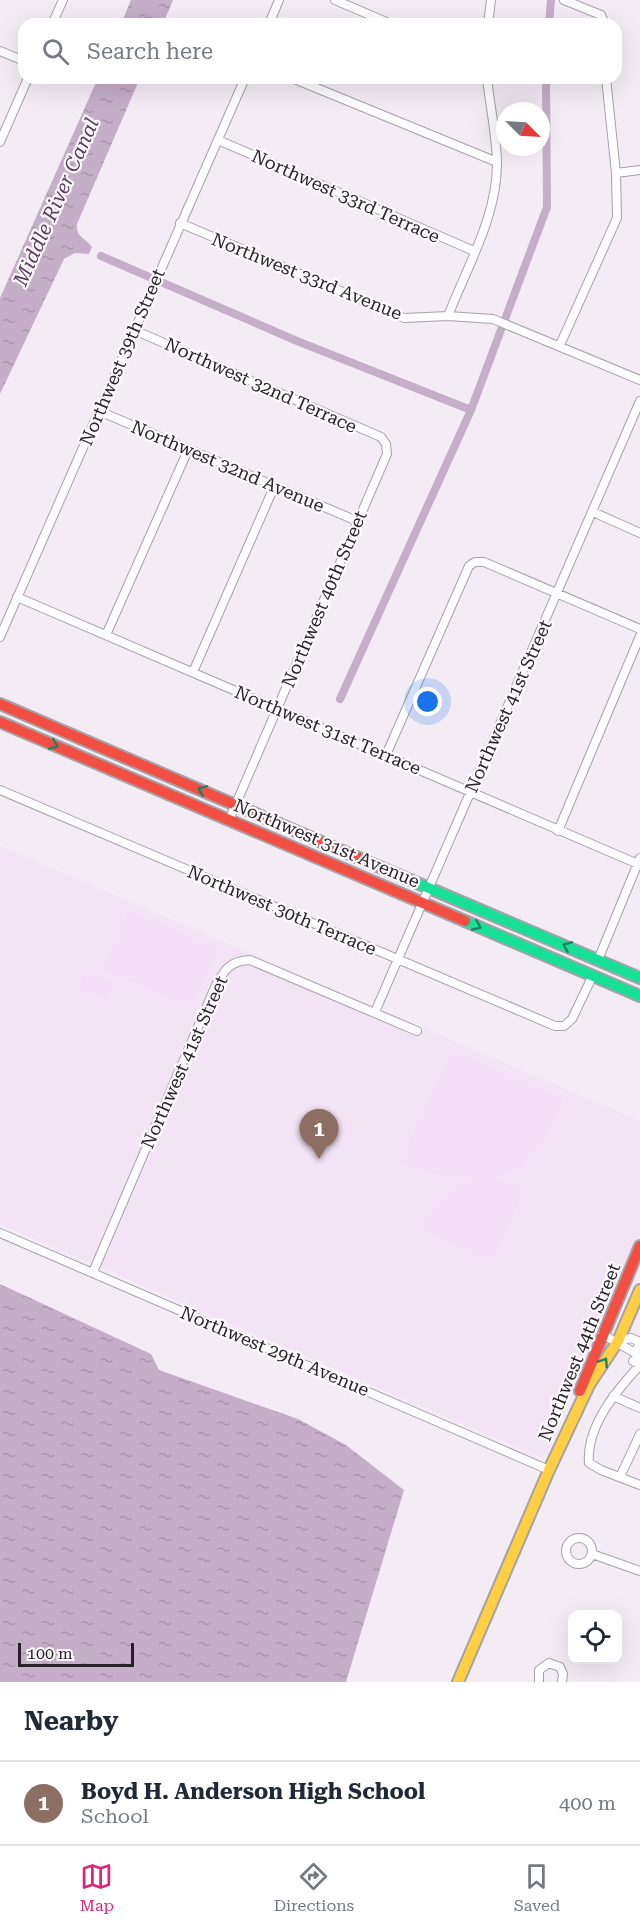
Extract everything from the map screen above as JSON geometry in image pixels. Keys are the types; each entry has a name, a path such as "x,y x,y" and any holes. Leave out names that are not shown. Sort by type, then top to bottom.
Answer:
{"main road":[{"name":"Northwest 31st Avenue","path":"0,704 640,978"},
{"name":"Northwest 31st Avenue","path":"0,722 640,996"},
{"name":"Northwest 44th Street","path":"458,1682 549,1470 602,1334 640,1246"},
{"name":"Northwest 44th Street","path":"549,1470 589,1385 621,1345 640,1290"}],"street":[{"path":"55,18 63,0"},
{"path":"271,18 279,0"},
{"path":"334,0 377,18"},
{"path":"489,18 492,0"},
{"path":"564,0 601,15 602,18"},
{"path":"0,51 18,59"},
{"path":"0,142 25,84"},
{"name":"Northwest 39th Street","path":"0,637 242,84"},
{"path":"307,84 497,162"},
{"path":"448,316 486,224 497,162 489,84"},
{"path":"560,345 617,218 616,173 607,84"},
{"name":"Northwest 33rd Terrace","path":"218,140 474,251"},
{"path":"616,173 640,170"},
{"name":"Northwest 33rd Avenue","path":"180,224 404,318 448,316 493,319 640,380"},
{"name":"Northwest 32nd Terrace","path":"134,330 381,437 386,444"},
{"name":"Northwest 41st Street","path":"375,1012 640,401"},
{"name":"Northwest 32nd Avenue","path":"99,411 357,521"},
{"name":"Northwest 40th Street","path":"229,820 387,454 386,444"},
{"path":"106,635 188,450"},
{"path":"193,672 274,487"},
{"path":"593,512 640,533"},
{"path":"386,755 469,566 475,562 484,562 640,629"},
{"name":"Northwest 31st Terrace","path":"17,597 558,831 639,861"},
{"path":"558,831 640,636"},
{"name":"Northwest 30th Terrace","path":"0,790 555,1026 564,1026 572,1019 592,975"},
{"path":"598,960 639,861"},
{"name":"Northwest 41st Street","path":"93,1272 216,985 227,966 238,961 250,960 417,1031"},
{"name":"Northwest 29th Avenue","path":"0,1233 549,1470"},
{"path":"602,1334 621,1345 637,1360"},
{"path":"621,1345 631,1338 640,1342 637,1360 628,1378 613,1396 588,1451 589,1463 640,1485"},
{"path":"613,1396 640,1408"},
{"path":"620,1477 640,1434"},
{"path":"592,1554 640,1571"},
{"path":"539,1682 539,1670 549,1663 560,1667 564,1674 562,1682"}],"shaded area":[{"path":"0,846 640,1121 640,1235 548,1452 542,1456 534,1455 0,1224"},
{"path":"128,910 218,948 192,1007 102,969"},
{"path":"86,971 114,983 107,1000 79,988"},
{"path":"456,1052 563,1099 545,1137 530,1158 520,1167 493,1177 525,1188 494,1257 487,1259 419,1229 430,1210 443,1196 479,1178 440,1175 400,1162 450,1054"}],"water":[{"path":"131,0 173,0 166,18 124,18"},
{"name":"Middle River Canal","path":"95,84 137,84 77,224 79,235 92,247 89,254 75,253 64,259 0,394 0,298"},
{"path":"0,1284 151,1354 159,1370 298,1419 346,1445 404,1490 346,1682 0,1682"}],"waterway":[{"path":"550,18 551,0"},
{"path":"101,256 297,341 471,410 547,207 546,84"},
{"path":"340,699 471,410"}],"traffic: fast":[{"path":"410,880 640,978"},
{"path":"465,921 640,996"}],"traffic: slow":[{"path":"458,1682 549,1470 589,1385 618,1341 640,1290"}],"traffic: jam":[{"path":"0,704 410,880"},
{"path":"0,722 465,921"},
{"path":"580,1391 640,1246"}],"place":[{"name":"Boyd H. Anderson High School","path":"319,1159"}]}
